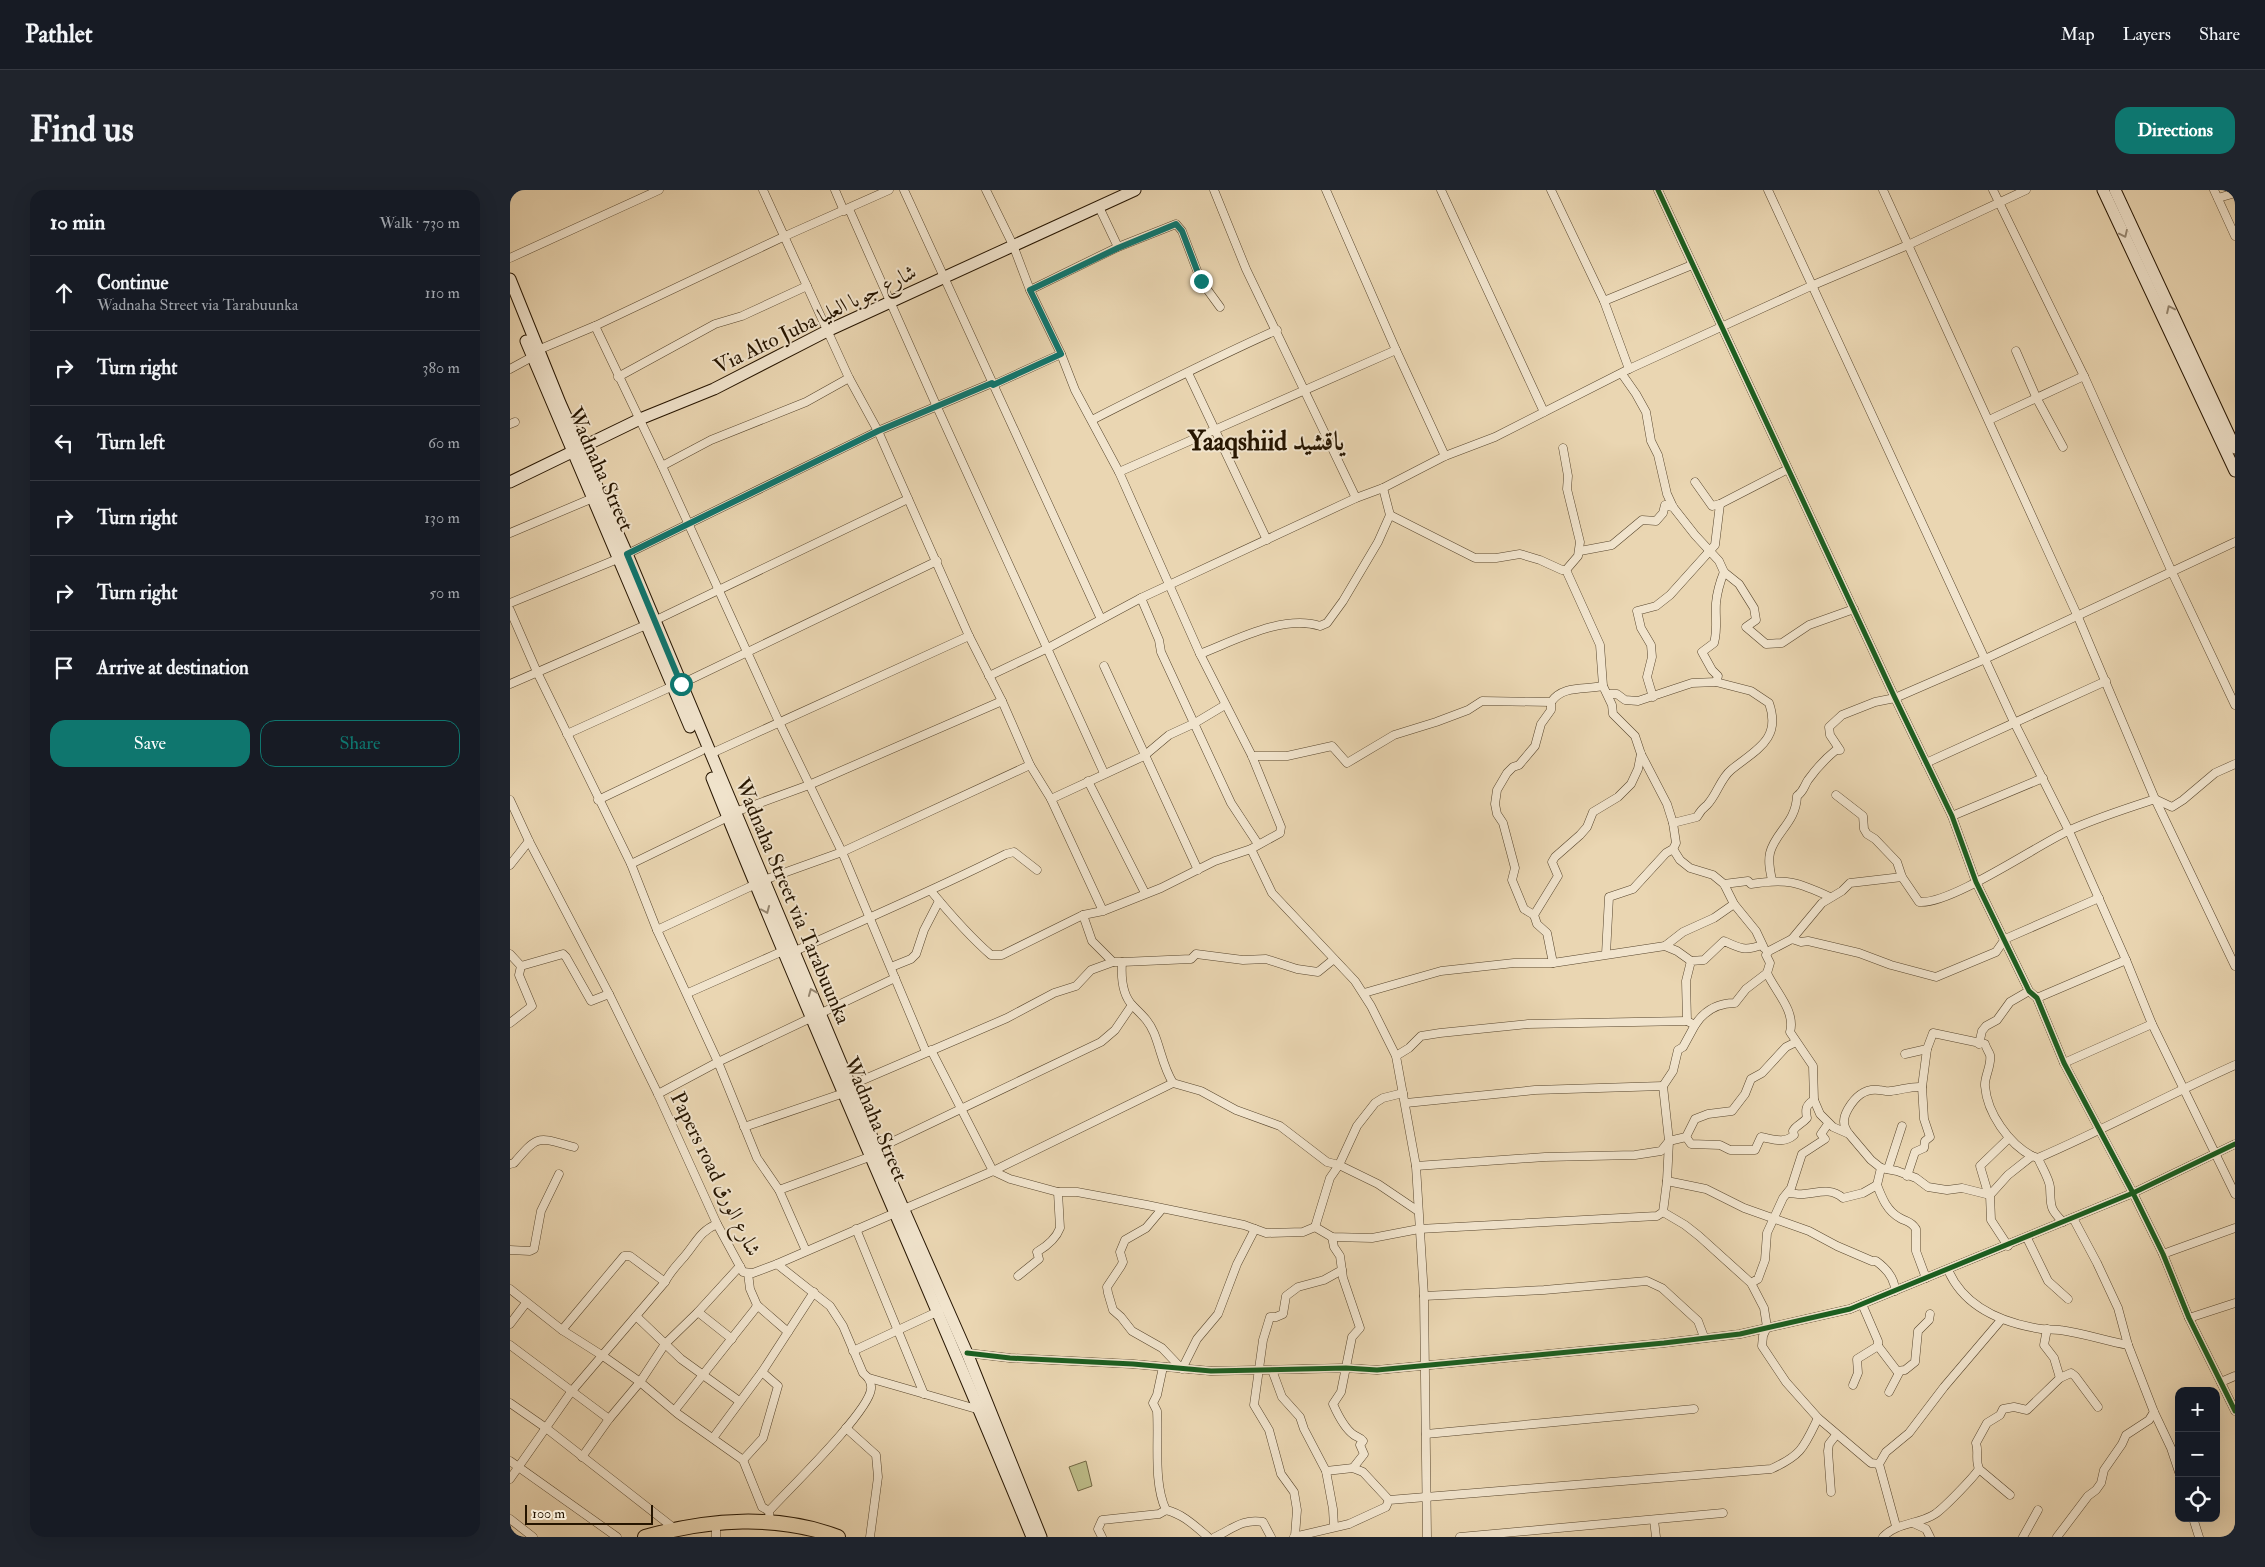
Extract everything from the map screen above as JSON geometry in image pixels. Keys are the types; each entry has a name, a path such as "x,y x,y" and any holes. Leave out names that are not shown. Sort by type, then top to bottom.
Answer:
{"highway":[{"path":"645,1537 675,1529 716,1530 734,1521 770,1516 814,1532 838,1537"}],"main road":[{"name":"Via Alto Juba شارع جوبا العليا","path":"510,482 640,419 714,389 827,330 1135,190"},
{"path":"2103,190 2235,448"},
{"path":"2115,190 2235,471"},
{"path":"510,279 535,354"},
{"name":"Wadnaha Street","path":"510,300 576,449 592,498 623,556 898,1206 1032,1537"},
{"path":"576,449 623,556"},
{"path":"898,1206 967,1353 1041,1537"}],"street":[{"path":"510,258 659,190"},
{"path":"763,190 827,330 878,431 969,636 1002,701 1030,765 1051,798 1103,911"},
{"path":"835,190 890,302 1104,773"},
{"path":"510,368 535,354 783,237 889,190"},
{"path":"904,190 946,277 992,384 1101,619"},
{"path":"931,891 967,934 991,955 1002,955 1083,915 1103,911 1161,888 1254,846 1280,833 1281,827 1252,756 1200,654 1119,472 1074,390 1061,354 1030,290 1012,245 986,190"},
{"path":"1214,190 1246,270 1277,330 1356,498"},
{"path":"1326,190 1445,456"},
{"path":"1441,190 1544,412"},
{"path":"1551,190 1604,301 1626,372 1646,412 1651,441 1658,455 1667,494 1673,507 1719,561 1724,572 1739,584 1754,608 1756,620 1746,627 1766,644 1782,643 1816,622 1854,610"},
{"path":"1658,190 1952,816 1976,882 2029,991 2037,998 2064,1063 2163,1254 2189,1318 2235,1411"},
{"path":"1768,190 2014,722 2069,831 2152,1024 2235,1194"},
{"path":"1883,190 2078,617 2155,799 2235,966"},
{"path":"1993,190 2084,376 2171,570 2235,705"},
{"path":"989,676 1048,648 1141,598 1356,498 1382,488 1445,456 1495,437 1626,372 1811,286 1908,245 2026,190"},
{"path":"2235,193 2216,194 2235,236"},
{"path":"1099,207 1118,248"},
{"path":"1030,290 1118,248 1176,224 1182,231 1201,281 1220,308"},
{"path":"1604,301 1692,265"},
{"path":"618,377 715,324 742,316 807,286"},
{"path":"595,326 662,466 779,722 842,852 928,1051 993,1172 1010,1179 1058,1192 1077,1192 1244,1225 1266,1233 1303,1232 1315,1227"},
{"path":"1092,420 1188,373 1211,359 1277,330"},
{"path":"1119,472 1396,350"},
{"path":"2016,351 2037,399 2063,447"},
{"path":"510,603 623,556 878,431 1061,354"},
{"path":"1188,373 1267,540"},
{"path":"1989,420 2084,376"},
{"path":"662,466 711,440 806,402 850,378"},
{"path":"1563,448 1568,476 1567,489 1580,542 1580,551 1574,562 1566,570"},
{"path":"1696,482 1712,506 1720,504 1788,469"},
{"path":"1200,654 1258,630 1307,622 1320,626 1327,623 1343,601 1378,542 1390,515 1382,488"},
{"path":"510,532 592,498"},
{"path":"510,684 650,623 908,498"},
{"path":"1653,697 1647,677 1652,657 1651,645 1641,628 1637,611 1656,606 1674,592 1709,549 1715,545 1720,504"},
{"path":"1580,551 1612,544 1642,520 1656,520 1663,513 1665,505 1673,507"},
{"path":"1390,515 1475,558 1496,558 1520,554 1566,570"},
{"path":"1772,880 1770,854 1772,848 1791,818 1797,805 1797,796 1803,792 1806,782 1827,758 1836,750 1840,750 1830,734 1829,727 1842,715 1875,702 1895,698 1985,659 2078,617 2171,570 2235,542"},
{"path":"567,734 748,652 937,561"},
{"path":"1566,570 1600,645 1603,686 1608,694 1613,714 1635,736 1641,754 1667,804 1673,822 1676,843 1673,849 1666,853 1634,889 1609,897 1606,954"},
{"path":"1716,682 1717,674 1712,670 1702,652 1714,643 1718,622 1716,603 1719,584 1724,572"},
{"path":"1141,598 1161,652 1231,803 1254,846 1272,893 1364,993 1396,1056 1416,1166 1424,1296 1423,1366 1427,1537"},
{"path":"510,610 537,672 631,864 657,930 718,1062 757,1158 779,1190 806,1251"},
{"path":"598,800 779,722 969,636"},
{"path":"1104,666 1198,870"},
{"path":"1926,763 2106,681"},
{"path":"1608,694 1617,694 1625,700 1634,701 1653,697 1692,682 1716,682 1751,691 1764,698 1771,708 1772,731 1754,752 1730,770 1714,797 1700,810 1697,817 1673,822"},
{"path":"1552,963 1547,933 1537,924 1534,915 1524,909 1512,880 1515,868 1503,824 1497,814 1495,804 1497,790 1507,773 1513,767 1519,765 1535,746 1541,724 1551,710 1551,702 1555,696 1569,690 1603,686"},
{"path":"631,864 731,814 809,785 1002,701"},
{"path":"1252,756 1287,756 1332,746 1347,763 1394,734 1444,719 1482,702 1551,702"},
{"path":"1051,798 1144,756 1169,735 1195,723 1225,705"},
{"path":"1534,915 1558,876 1552,862 1555,857 1587,827 1593,812 1618,796 1631,784 1638,769 1641,754"},
{"path":"1836,795 1863,816 1864,829 1867,834 1875,839 1897,862 1902,876 1920,902 1923,902 1940,898 1976,882 2069,831 2155,799 2172,807 2215,773 2235,764"},
{"path":"657,930 760,882 842,852 1030,765"},
{"path":"1952,816 2043,778"},
{"path":"1088,781 1145,893"},
{"name":"Papers road شارع الورق","path":"510,800 658,1094 717,1224 743,1272 748,1274 777,1264 856,1229 898,1206 993,1172 1173,1083"},
{"path":"510,865 529,841"},
{"path":"1396,1056 1409,1048 1421,1036 1440,1033 1528,1024 1691,1023 1701,1014 1725,1003 1735,1003 1746,989 1767,973 1770,963 1766,955 1766,948 1756,931 1734,904 1724,884 1713,875 1690,868 1680,860 1673,849"},
{"path":"688,994 931,891 1014,852 1037,870"},
{"path":"1792,939 1822,903 1855,882 1902,876"},
{"path":"1724,884 1748,882 1751,884 1772,880 1801,884 1830,897"},
{"path":"1665,946 1677,951 1691,961 1704,960 1724,942 1741,949 1751,949 1766,948 1792,939 1859,953 1890,965 1936,977 1996,952 2005,939 2099,898"},
{"path":"891,967 916,954 924,930 939,901"},
{"path":"1364,993 1441,972 1514,963 1552,963 1665,946 1683,932 1714,918 1734,904"},
{"path":"1083,915 1092,941 1113,962"},
{"path":"510,954 521,966"},
{"path":"521,966 563,954 591,1001 608,994"},
{"path":"744,1127 848,1089 928,1051 1007,1018 1054,993 1076,986 1092,970 1113,962 1191,959 1196,954 1243,960 1266,959 1297,969 1318,972 1334,959"},
{"path":"2037,998 2126,960"},
{"path":"1315,1227 1332,1237 1372,1238 1419,1229 1657,1216 1663,1212 1668,1181 1669,1141 1663,1086 1672,1071 1678,1050 1683,1047 1691,1023 1686,981 1691,961"},
{"path":"1122,962 1124,991 1132,1005 1148,1020 1159,1048 1162,1062 1173,1083 1201,1091 1236,1110 1280,1126 1327,1162 1339,1165 1378,1184 1418,1211"},
{"path":"510,1023 532,1006 519,975 521,966"},
{"path":"1767,973 1788,1010 1792,1026 1790,1032 1812,1066 1814,1100 1820,1114 1828,1124 1849,1134"},
{"path":"658,1094 718,1062 817,1017 895,978"},
{"path":"1979,1044 1982,1031 1986,1026 1997,1020 2010,1002 2029,991"},
{"path":"779,1190 874,1152 1101,1042 1115,1030 1132,1005"},
{"path":"2064,1063 2152,1024"},
{"path":"1907,1176 1914,1152 1924,1148 1925,1140 1930,1137 1924,1119 1922,1087 1927,1049 1932,1033 1984,1044 1990,1056 1985,1085 1989,1101 2000,1125 2009,1138 2024,1152 2035,1157 2050,1187 2050,1201 2054,1212 2063,1222"},
{"path":"1686,1137 1695,1119 1708,1114 1732,1110 1745,1094 1751,1079 1762,1073 1786,1047 1796,1042"},
{"path":"1905,1054 1927,1049"},
{"path":"1989,1194 2008,1175 2035,1157 2100,1131 2183,1088 2235,1065"},
{"path":"1406,1103 1535,1090 1663,1086"},
{"path":"1922,1087 1907,1087 1888,1092 1878,1090 1860,1094 1852,1102 1844,1116 1844,1125 1849,1134 1871,1160 1885,1169 1916,1178 1928,1187 1947,1190 1962,1188 1989,1194"},
{"path":"1315,1227 1330,1178 1339,1165 1353,1134 1369,1110 1383,1098 1403,1092"},
{"path":"1686,1137 1691,1144 1720,1145 1730,1150 1755,1150 1761,1137 1776,1141 1789,1140 1794,1135 1795,1127 1803,1123 1807,1118 1808,1104 1814,1100"},
{"path":"1751,1283 1758,1279 1765,1260 1767,1233 1791,1188 1802,1154 1825,1140 1821,1134 1828,1124"},
{"path":"1788,1193 1805,1194 1821,1190 1836,1193 1843,1198 1863,1193 1877,1185 1902,1126"},
{"path":"1416,1166 1545,1156 1636,1155 1661,1151 1669,1141 1686,1137"},
{"path":"510,1164 514,1163 532,1142 541,1138 574,1147"},
{"path":"2008,1246 1991,1220 1989,1194 1980,1166 2009,1138"},
{"path":"967,1353 1010,1358 1067,1360 1212,1371 1346,1368 1378,1370 1740,1334 1850,1309 2008,1246 2133,1193 2235,1144"},
{"path":"510,1250 530,1251 534,1248 542,1211 559,1174"},
{"path":"1668,1181 1706,1189 1744,1208 1809,1230 1837,1246 1876,1261 1887,1270 1895,1282 1896,1291"},
{"path":"1877,1185 1890,1210 1900,1219 1909,1220 1916,1228 1918,1258 1926,1278"},
{"path":"1018,1276 1039,1259 1037,1252 1049,1244 1058,1233 1060,1228 1058,1192"},
{"path":"1162,1209 1146,1228 1125,1240 1120,1252 1121,1266 1107,1287 1113,1310 1122,1317 1132,1331 1162,1348 1182,1369"},
{"path":"1663,1212 1692,1230 1751,1283 1764,1308 1767,1327 1763,1336 1762,1346 1786,1382 1818,1418 1836,1434 1870,1463 1879,1464"},
{"path":"2073,1218 2118,1308 2128,1345 2175,1460"},
{"path":"510,1479 571,1392 665,1282 671,1270 690,1249 697,1238 707,1228 717,1224"},
{"path":"2163,1254 2235,1228"},
{"path":"856,1229 924,1394"},
{"path":"1182,1369 1197,1339 1218,1314 1236,1264 1255,1229"},
{"path":"1332,1237 1334,1248 1340,1256 1351,1306 1360,1328 1352,1337 1341,1392 1333,1404 1337,1414 1354,1435 1359,1436 1363,1441 1360,1445 1364,1454 1353,1468"},
{"path":"2027,1238 2048,1280 2068,1299"},
{"path":"562,1330 624,1256 630,1256 665,1282"},
{"name":"Papers road شارع الورق","path":"777,1264 814,1292 838,1316 863,1373 868,1378"},
{"path":"582,1457 609,1419 640,1382 665,1344 698,1312 740,1266"},
{"path":"1342,1270 1324,1280 1298,1287 1286,1296 1282,1314 1270,1317 1263,1340 1254,1405 1269,1430 1282,1474 1294,1492 1297,1510 1294,1537 1349,1524 1386,1507 1389,1500"},
{"path":"1948,1270 1958,1290 1980,1308 2002,1320 2048,1330 2061,1330 2128,1345"},
{"path":"748,1274 750,1289 757,1304 788,1332"},
{"path":"1424,1296 1544,1290 1647,1281 1662,1288 1698,1321 1704,1337"},
{"path":"510,1289 562,1330 640,1382 743,1460 762,1507 770,1516 846,1428 867,1400 871,1389 868,1378"},
{"path":"713,1438 762,1372 814,1292"},
{"path":"510,1324 526,1303"},
{"path":"2189,1318 2235,1303"},
{"path":"675,1410 732,1339 757,1304"},
{"path":"1862,1304 1878,1341 1878,1346 1897,1372 1900,1372"},
{"path":"853,1351 939,1311"},
{"path":"698,1312 732,1339"},
{"path":"1889,1392 1900,1372 1915,1362 1918,1331 1929,1320 1930,1314"},
{"path":"636,1316 665,1344 702,1375 739,1401"},
{"path":"1896,1526 1879,1464 1886,1452 1909,1433 1944,1387 2002,1320"},
{"path":"2048,1330 2044,1346 2054,1358 2060,1378"},
{"path":"510,1345 609,1419"},
{"path":"1853,1385 1858,1373 1856,1359 1878,1346"},
{"path":"1163,1367 1157,1395 1153,1403 1157,1416 1158,1464 1162,1503 1166,1510"},
{"path":"1272,1370 1282,1397 1300,1417 1304,1429 1326,1471 1333,1509 1334,1527"},
{"path":"743,1460 763,1438 778,1386 762,1372"},
{"path":"2010,1495 1979,1468 1975,1460 1978,1448 1976,1443 1987,1423 2000,1415 2003,1409 2014,1407 2027,1410 2060,1378 2070,1373 2075,1376 2098,1407"},
{"path":"2221,1382 2235,1376"},
{"path":"868,1378 980,1410"},
{"path":"510,1403 546,1428 675,1529"},
{"path":"1426,1434 1694,1409"},
{"path":"2057,1537 2088,1496 2101,1483 2104,1470 2126,1435 2149,1420 2154,1412"},
{"path":"1389,1500 1771,1469 1796,1457 1805,1446 1818,1418"},
{"path":"846,1428 876,1455 878,1477 870,1537"},
{"path":"1831,1492 1828,1451 1829,1444 1836,1434"},
{"path":"510,1461 617,1537"},
{"path":"1326,1471 1353,1468 1363,1472 1389,1500"},
{"path":"1883,1537 1896,1526 1913,1523 1936,1513 1979,1468"},
{"path":"1102,1537 1098,1529 1102,1520 1146,1516 1166,1510 1176,1512 1208,1537"},
{"path":"2023,1537 2038,1510"},
{"path":"1460,1537 1723,1513"},
{"path":"510,1519 533,1537"},
{"path":"1215,1537 1240,1523 1255,1520 1262,1522 1271,1537"},
{"path":"1654,1520 1656,1537"},
{"path":"2194,1522 2199,1537"},
{"path":"1913,1523 1926,1529 1930,1537"}],"shaded area":[{"path":"1086,1461 1092,1486 1078,1491 1069,1467"}],"cycle path":[{"path":"1658,190 1952,816 1976,882 2029,991 2037,998 2064,1063 2163,1254 2189,1318 2235,1411"},
{"path":"967,1353 1010,1358 1133,1364 1211,1371 1346,1368 1377,1370 1740,1334 1850,1309 2133,1193 2235,1144"}],"district":[{"name":"Yaaqshiid ياقشيد","path":"1266,441"}],"route":[{"path":"681,684 627,554 878,431 992,383 993,385 1061,354 1030,290 1066,272 1171,224 1176,224 1182,231 1201,281"}]}
